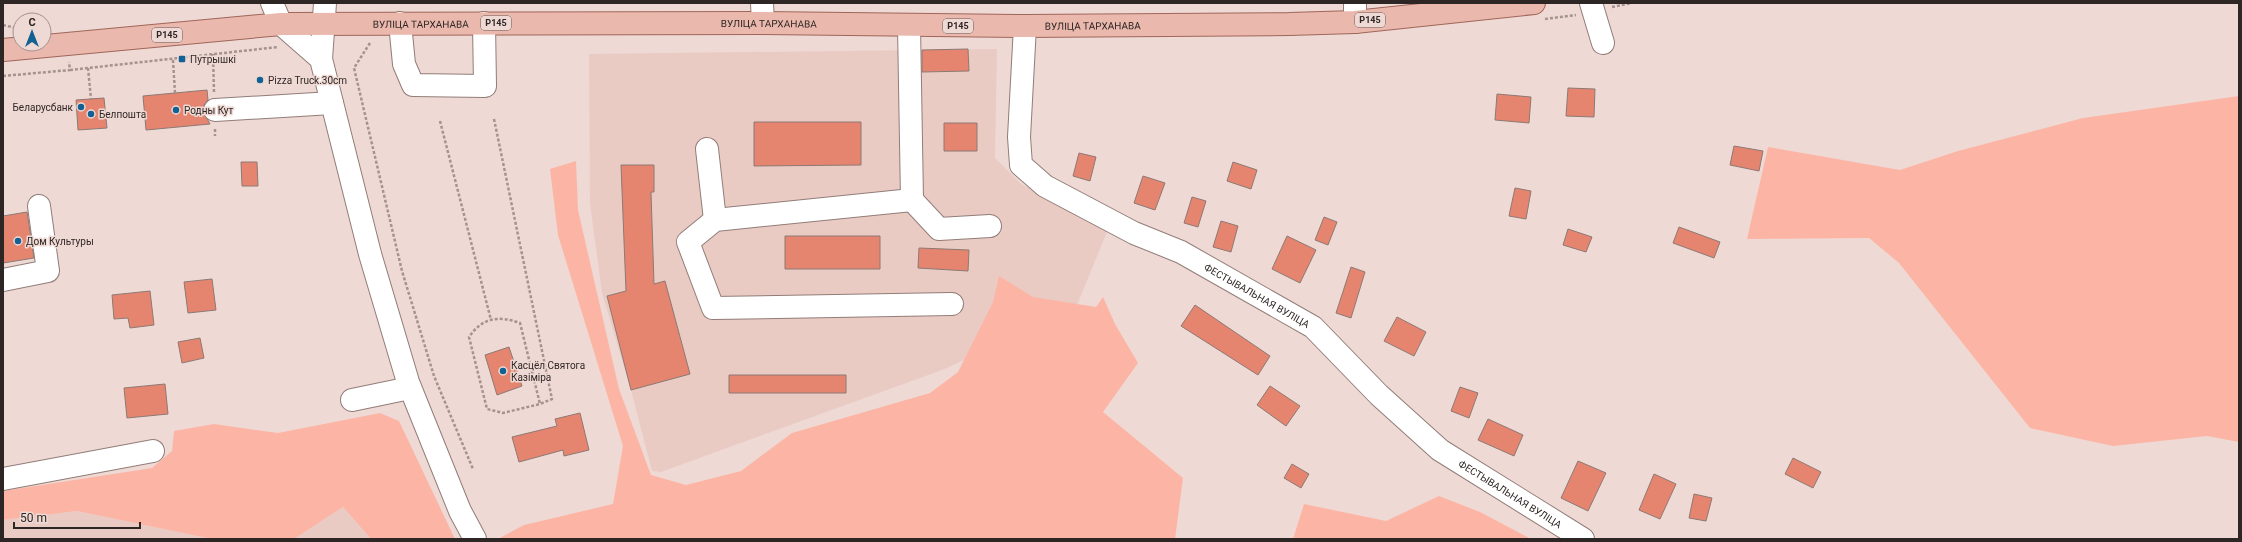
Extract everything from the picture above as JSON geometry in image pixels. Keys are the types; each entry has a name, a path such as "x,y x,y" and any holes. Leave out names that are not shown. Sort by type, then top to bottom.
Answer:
{"main road":[{"name":"ВУЛІЦА ТАРХАНАВА","path":"3,50 281,24 325,13 401,32 484,23 762,13 909,26 1025,26 1354,12 1536,12"}],"street":[{"path":"272,3 281,24 321,59"},
{"path":"1592,7 1603,43"},
{"path":"325,13 321,59 370,254 410,388 460,511 475,539"},
{"path":"401,32 404,64 413,85 485,86 484,23"},
{"path":"909,26 912,200 939,229 990,226"},
{"name":"ФЕСТЫВАЛЬНАЯ ВУЛІЦА","path":"1025,26 1019,138 1021,165 1045,186 1134,233 1181,252 1313,327 1379,395 1440,450 1583,539"},
{"path":"214,110 332,102"},
{"path":"706,149 716,220"},
{"path":"912,200 716,220 688,242 713,308 952,304"},
{"path":"3,280 48,271 39,206"},
{"path":"352,400 410,388"},
{"path":"3,479 153,451"}],"path":[{"path":"1536,12 1632,3"},
{"path":"401,32 370,43 354,68 402,271 434,376 473,470"},
{"path":"70,70 278,47"},
{"path":"173,59 175,93"},
{"path":"88,68 91,99"},
{"path":"494,119 552,399 540,404 503,413 487,409 469,337 477,326 491,320 506,318 520,323 540,404"},
{"path":"440,121 491,320"}],"shaded area":[{"path":"997,49 995,158 1021,184 1109,227 1075,310 942,370 661,472 652,471 631,390 602,293 590,204 589,54"},
{"path":"2239,96 2239,442 2207,436 2113,446 2030,428 1899,263 1869,238 1747,239 1768,147 1900,170 1958,151 2083,118"},
{"path":"576,161 578,210 619,389 651,475 686,485 741,471 792,433 930,393 958,372 993,302 999,276 1033,297 1096,307 1103,297 1115,324 1138,363 1103,412 1183,478 1175,539 498,539 524,525 613,504 623,446 558,235 550,169"},
{"path":"380,413 399,421 455,539 371,539 343,507 294,539 212,539 77,511 3,520 3,491 152,468 172,451 174,431 214,424 278,433"},
{"path":"1439,496 1480,512 1531,539 1293,539 1304,504 1386,521"},
{"path":"343,507 371,539 294,539"},
{"path":"77,511 212,539 3,539 3,520"}],"building":[{"path":"968,49 969,71 922,72 922,50"},
{"path":"1568,88 1595,89 1594,117 1566,116"},
{"name":"Родны Кут","path":"207,90 208,100 204,105 203,111 210,124 146,130 143,96"},
{"path":"1497,94 1531,97 1529,123 1495,120"},
{"name":"Белпошта","path":"104,98 107,128 78,130 76,100"},
{"path":"754,122 861,122 861,165 754,166"},
{"path":"944,123 977,123 977,151 944,151"},
{"path":"1734,146 1763,151 1759,171 1730,165"},
{"path":"1079,153 1096,157 1090,181 1073,176"},
{"path":"241,162 257,162 258,186 242,186"},
{"path":"1233,162 1257,170 1251,189 1227,181"},
{"path":"621,165 654,165 654,192 651,192 654,284 665,281 690,374 631,390 607,296 626,291"},
{"path":"1143,176 1165,183 1155,210 1134,203"},
{"path":"1515,188 1531,191 1526,219 1509,216"},
{"path":"1192,197 1206,201 1198,227 1184,223"},
{"name":"Дом Культуры","path":"27,212 34,258 3,263 3,216"},
{"path":"1324,217 1337,222 1328,245 1315,240"},
{"path":"1221,221 1238,226 1231,252 1213,247"},
{"path":"1679,227 1720,242 1714,258 1673,243"},
{"path":"1568,229 1592,237 1586,252 1563,245"},
{"path":"785,236 880,236 880,269 785,269"},
{"path":"1287,236 1316,250 1300,283 1272,269"},
{"path":"919,248 969,250 968,271 918,268"},
{"path":"1351,267 1365,272 1351,318 1336,313"},
{"path":"212,279 216,310 188,313 184,282"},
{"path":"150,291 154,325 130,328 128,318 114,319 112,295"},
{"path":"1195,305 1270,356 1258,375 1181,326"},
{"path":"1397,317 1426,332 1414,356 1384,341"},
{"path":"200,338 204,358 182,363 178,342"},
{"name":"Касцёл Святога Казіміра","path":"509,347 522,386 497,395 485,355"},
{"path":"729,375 846,375 846,393 729,393"},
{"path":"165,384 168,414 127,418 124,388"},
{"path":"1270,386 1300,406 1286,426 1257,405"},
{"path":"1460,387 1478,393 1469,418 1451,411"},
{"path":"580,413 589,450 564,456 563,450 519,462 512,437 557,426 555,419"},
{"path":"1488,419 1523,435 1514,456 1478,440"},
{"path":"1793,458 1821,472 1813,488 1785,474"},
{"path":"1578,461 1606,473 1588,511 1561,498"},
{"path":"1292,464 1309,474 1301,488 1284,478"},
{"path":"1654,474 1676,484 1660,519 1639,510"},
{"path":"1694,494 1712,498 1706,521 1689,518"}],"place":[{"name":"Путрышкі","path":"182,59"},
{"name":"Pizza Truck.30cm","path":"260,80"},
{"name":"Беларусбанк","path":"81,107"},
{"name":"Родны Кут","path":"176,110"},
{"name":"Белпошта","path":"91,114"},
{"name":"Дом Культуры","path":"18,241"},
{"name":"Касцёл Святога Казіміра","path":"503,371"}]}
